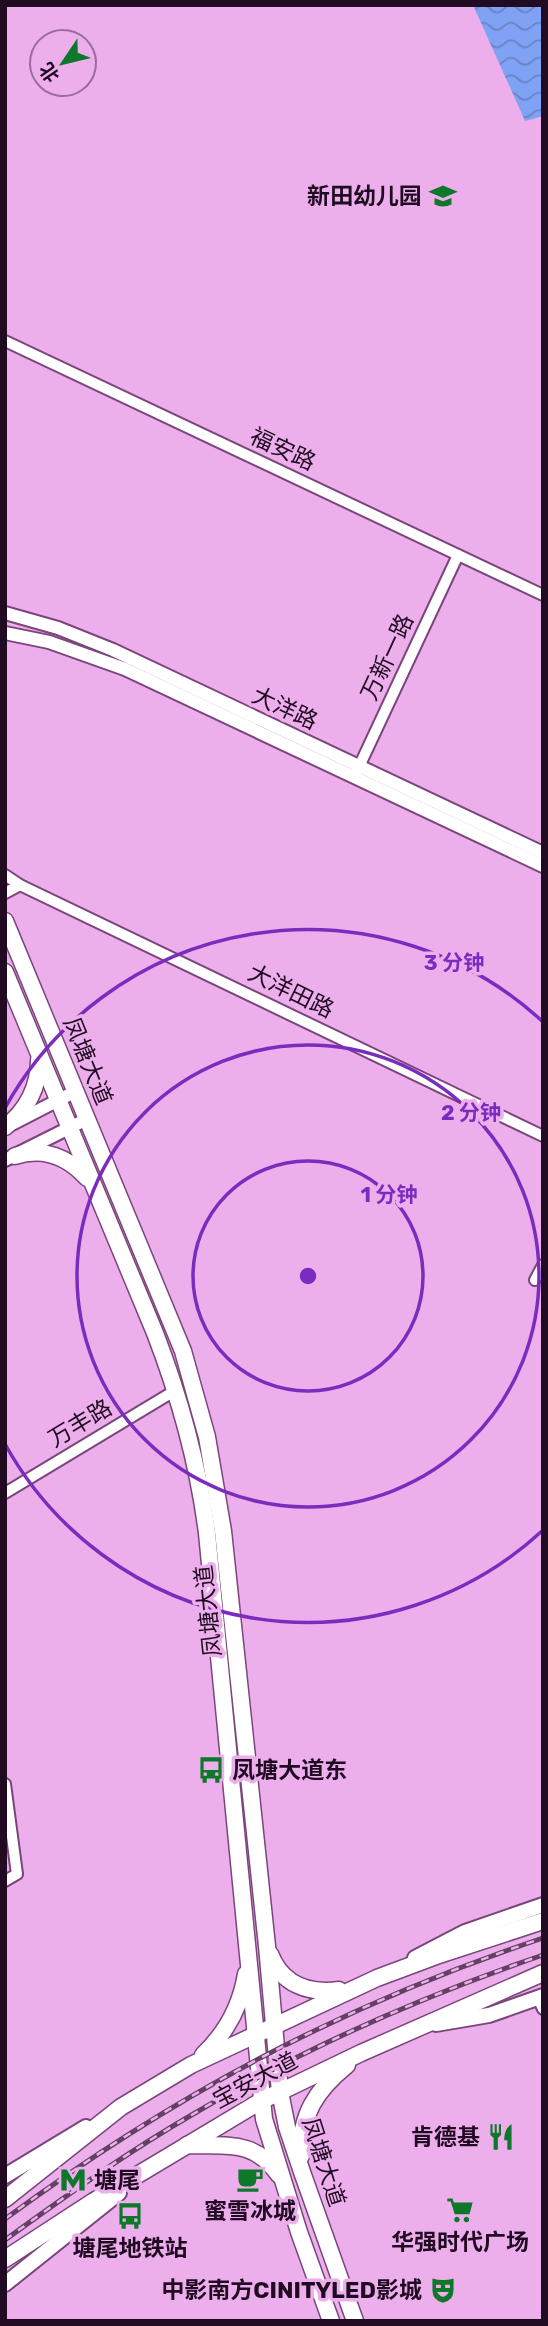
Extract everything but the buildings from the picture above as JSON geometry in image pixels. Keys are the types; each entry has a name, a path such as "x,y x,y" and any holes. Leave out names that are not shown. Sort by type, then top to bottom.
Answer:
{"main road":[{"name":"凤塘大道","path":"5,921 174,1329 191,1375 207,1437 223,1531 280,2092 287,2127 355,2321"},
{"name":"凤塘大道","path":"5,972 155,1333 176,1390 192,1449 205,1523 254,2004 261,2101 267,2134 331,2321"},
{"path":"5,1127 23,1109 35,1087 39,1066 38,1050"},
{"path":"10,1158 41,1152 61,1158 82,1172 96,1191"},
{"path":"377,1978 465,1932 543,1905"},
{"name":"宝安大道","path":"5,2199 121,2107 191,2066 377,1978 543,1922"},
{"path":"267,1946 278,1970 294,1984 316,1992 356,1987"},
{"path":"191,2066 214,2043 233,2015 242,1995 248,1961"},
{"name":"宝安大道","path":"5,2259 261,2101 361,2053 543,1973"},
{"path":"421,2026 489,2015 541,2001"},
{"path":"302,2172 300,2144 307,2112 324,2087 361,2053"},
{"path":"5,2176 121,2107"},
{"path":"187,2145 233,2144 247,2148 268,2162 283,2181"},
{"path":"5,2284 148,2169"},
{"path":"299,2232 321,2224"}],"street":[{"name":"福安路","path":"5,341 543,595"},
{"name":"万新一路","path":"356,772 458,555"},
{"name":"大洋路","path":"5,612 104,646 543,866"},
{"name":"大洋路","path":"5,633 49,642 107,661 543,853"},
{"name":"大洋田路","path":"5,875 20,885 543,1136"},
{"path":"5,893 20,885"},
{"path":"5,1127 76,1091"},
{"path":"10,1158 87,1119"},
{"path":"536,1280 543,1265"},
{"name":"万丰路","path":"5,1493 176,1390"},
{"path":"5,1784 17,1874 5,1881"}],"water":[{"path":"473,5 543,5 543,116 525,121"}],"railway":[{"path":"5,2219 133,2132 263,2057 398,1993 543,1938"},
{"path":"5,2240 146,2143 236,2089 365,2025 453,1988 543,1955"}],"place":[{"name":"新田幼儿园","path":"443,196"},
{"name":"凤塘大道东","path":"211,1770"},
{"name":"肯德基","path":"501,2137"},
{"name":"蜜雪冰城","path":"250,2179"},
{"name":"塘尾","path":"73,2180"},
{"name":"华强时代广场","path":"460,2210"},
{"name":"塘尾地铁站","path":"130,2216"},
{"name":"中影南方CINITYLED影城","path":"443,2290"}]}
